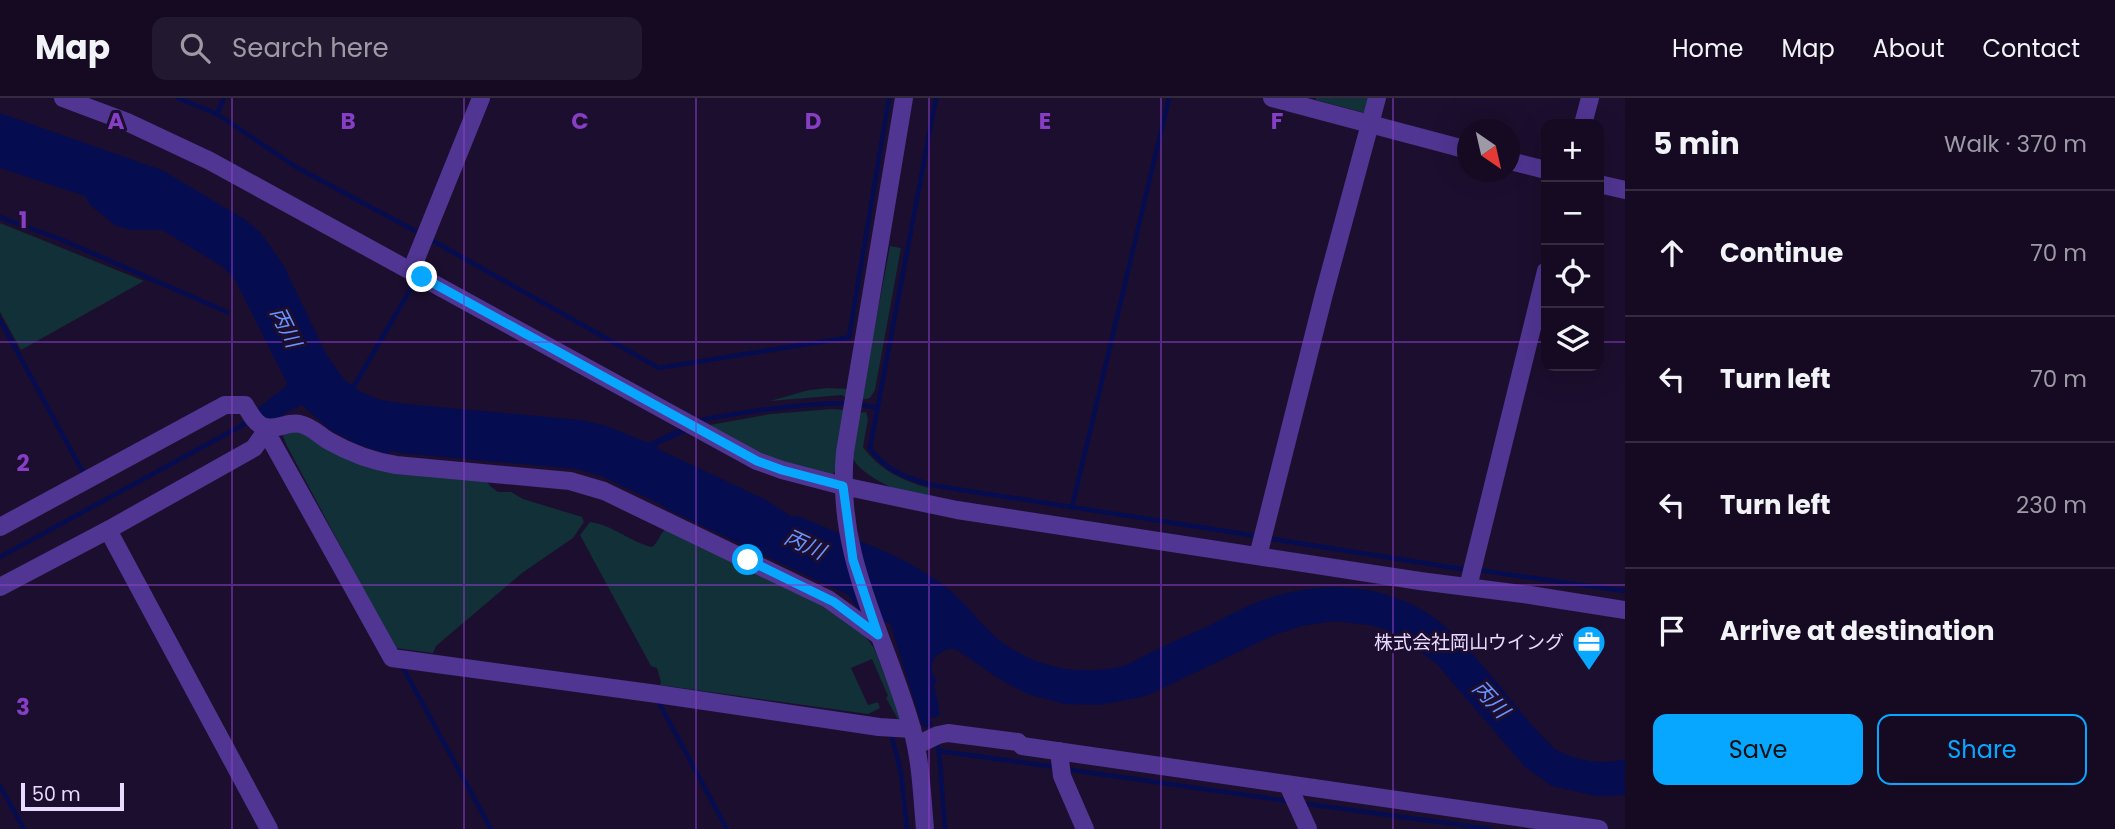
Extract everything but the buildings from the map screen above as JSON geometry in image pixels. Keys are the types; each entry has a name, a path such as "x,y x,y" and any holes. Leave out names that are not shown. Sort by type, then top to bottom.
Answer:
{"street":[{"path":"63,98 127,122 181,147 757,461 844,490 957,510 1261,545 1471,576 1625,610"},
{"path":"416,273 426,236 481,98"},
{"path":"904,98 845,452 844,490 853,560 912,734 925,829"},
{"path":"1272,98 1373,118 1457,146"},
{"path":"1584,119 1590,98"},
{"path":"1261,545 1373,118"},
{"path":"1520,164 1541,169"},
{"path":"1604,185 1625,190"},
{"path":"1471,576 1541,291"},
{"path":"0,527 225,405 245,405 267,431 392,658 912,734 948,733 1018,742 1060,763 1294,797 1599,829"},
{"path":"0,587 110,534 254,448 267,431 293,423 304,425 357,455 383,463 569,481 604,491 828,599 876,629"},
{"path":"110,534 269,829"},
{"path":"1060,763 1085,829"},
{"path":"1294,797 1308,829"}],"shaded area":[{"path":"1316,98 1373,98 1369,114"},
{"path":"0,223 144,281 21,350 0,312"},
{"path":"890,246 901,248 875,390 870,398 861,400"},
{"path":"849,389 848,399 842,395 770,401 809,390"},
{"path":"846,410 837,468 833,474 827,476 758,455 704,426 771,414"},
{"path":"866,412 868,419 863,447 892,473 929,488 928,497 911,496 893,488 867,474 855,462 852,446 858,413"},
{"path":"294,428 320,441 485,478 498,492 511,492 523,499 582,517 584,522 573,538 522,573 436,646 433,653 395,648 287,446 281,431"},
{"path":"590,522 606,526 652,547 667,528 821,601 860,629 874,648 903,722 900,723 886,698 888,696 872,659 851,668 868,705 878,702 880,708 868,714 660,685 657,668 651,666 580,535"}],"water":[{"name":"丙川","path":"0,113 164,171 244,219 260,232 283,264 327,356 344,379 359,391 380,400 581,420 607,426 648,443 679,428 686,433 658,445 658,449 766,500 791,516 801,517 912,565 950,590 992,634 1012,649 1058,668 1090,670 1124,666 1245,608 1290,592 1335,587 1380,593 1422,610 1457,637 1555,749 1589,761 1625,759 1625,795 1596,796 1552,786 1525,767 1436,663 1391,631 1369,625 1334,621 1302,626 1274,635 1146,696 1100,705 1065,704 1028,694 1004,682 957,650 948,649 937,655 932,663 932,672 937,681 934,684 940,714 929,718 933,725 926,728 922,725 890,623 867,621 848,595 601,476 577,469 392,451 387,454 357,444 329,429 302,405 269,422 257,412 258,408 287,383 235,280 223,267 162,230 132,230 116,226 90,205 85,196 0,168"}],"waterway":[{"path":"178,98 217,114 296,167 421,234"},
{"path":"217,114 224,98"},
{"path":"428,238 659,368 849,337 889,98"},
{"path":"936,98 870,448 891,469 937,486 1257,536"},
{"path":"1072,507 1169,98"},
{"path":"0,217 60,239 227,312"},
{"path":"354,386 417,278"},
{"path":"0,320 84,474"},
{"path":"699,422 775,408 846,403"},
{"path":"862,405 878,408"},
{"path":"0,557 252,420"},
{"path":"1266,538 1468,570"},
{"path":"1477,570 1625,591"},
{"path":"401,664 491,829"},
{"path":"658,701 727,829"},
{"path":"891,733 901,773 907,829"},
{"path":"935,740 939,751 945,829"},
{"path":"939,751 1056,767"},
{"path":"1065,769 1288,801"},
{"path":"0,786 24,829"},
{"path":"1300,803 1490,829"}],"place":[{"name":"株式会社岡山ウイング","path":"1589,672"}],"route":[{"path":"422,277 757,461 843,486 853,560 878,635 834,602 748,560"}]}
